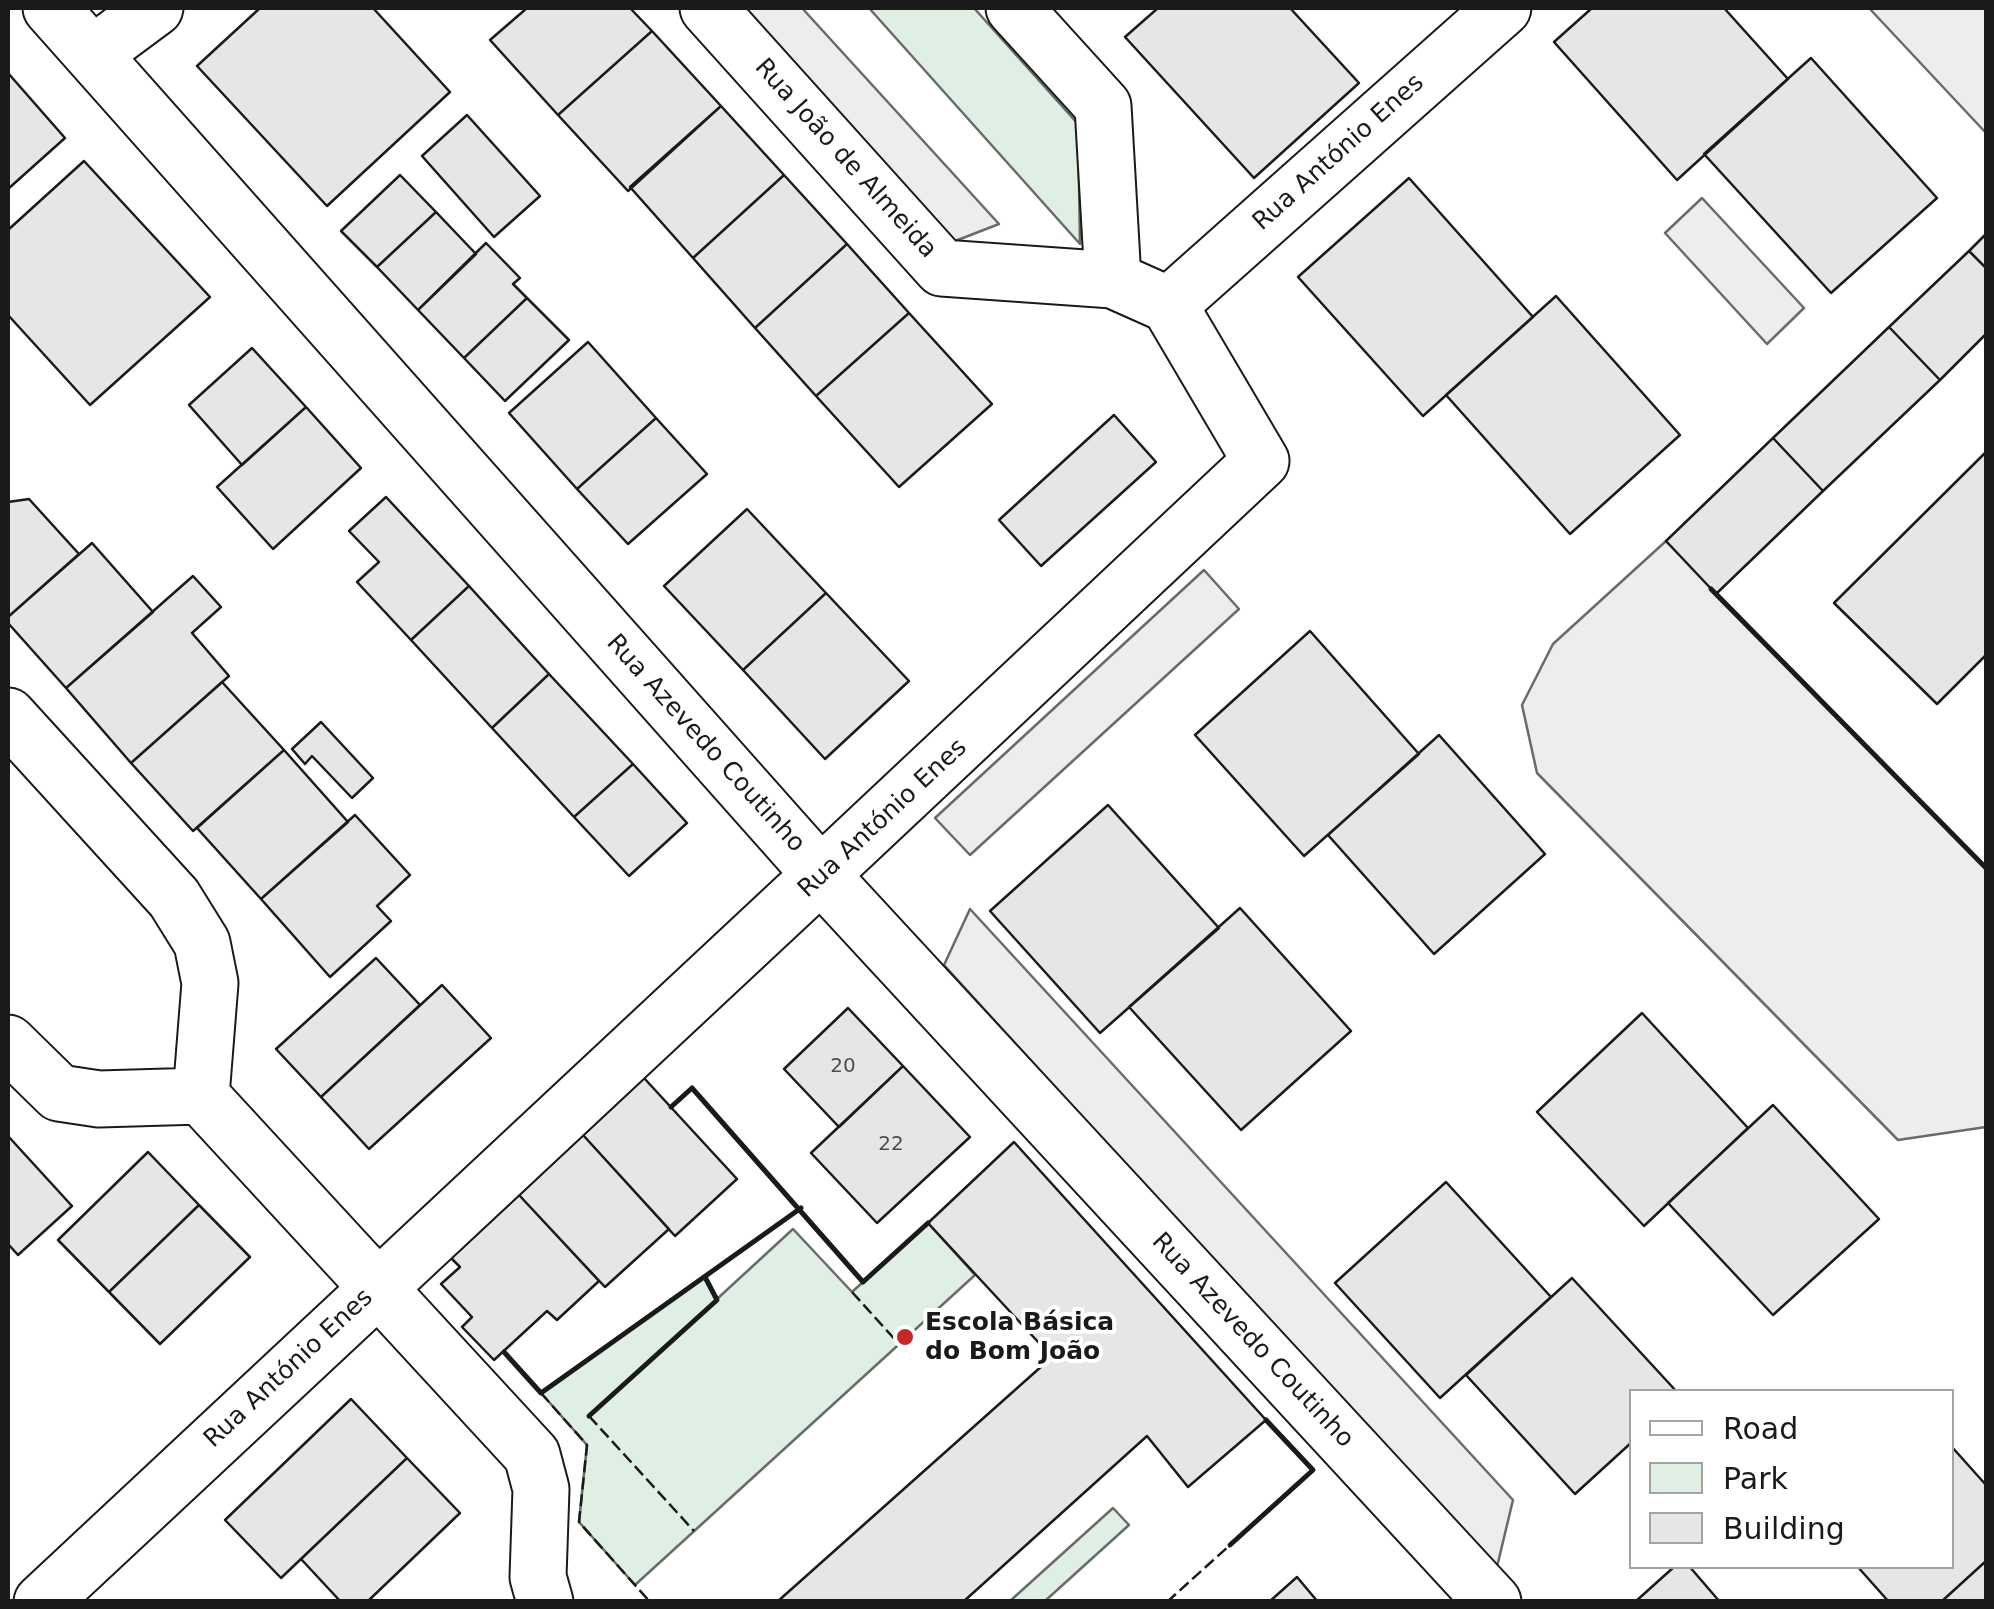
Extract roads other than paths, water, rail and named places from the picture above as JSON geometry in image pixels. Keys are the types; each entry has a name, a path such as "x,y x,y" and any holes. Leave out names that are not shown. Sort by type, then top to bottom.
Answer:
{"street":[{"name":"Rua Azevedo Coutinho","path":"52,8 822,876 1493,1602"},
{"path":"93,54 155,8"},
{"name":"Rua João de Almeida","path":"708,8 942,268 1113,280"},
{"path":"1014,8 1103,106 1113,280 1169,305"},
{"name":"Rua António Enes","path":"42,1602 1261,461 1169,305 1503,8"},
{"path":"8,716 174,898 202,943 210,983 201,1096 532,1455 541,1489 538,1576 545,1602"},
{"path":"8,1042 59,1094 99,1098 201,1096"}],"place":[{"name":"Escola Básica do Bom João","path":"905,1337"}]}
